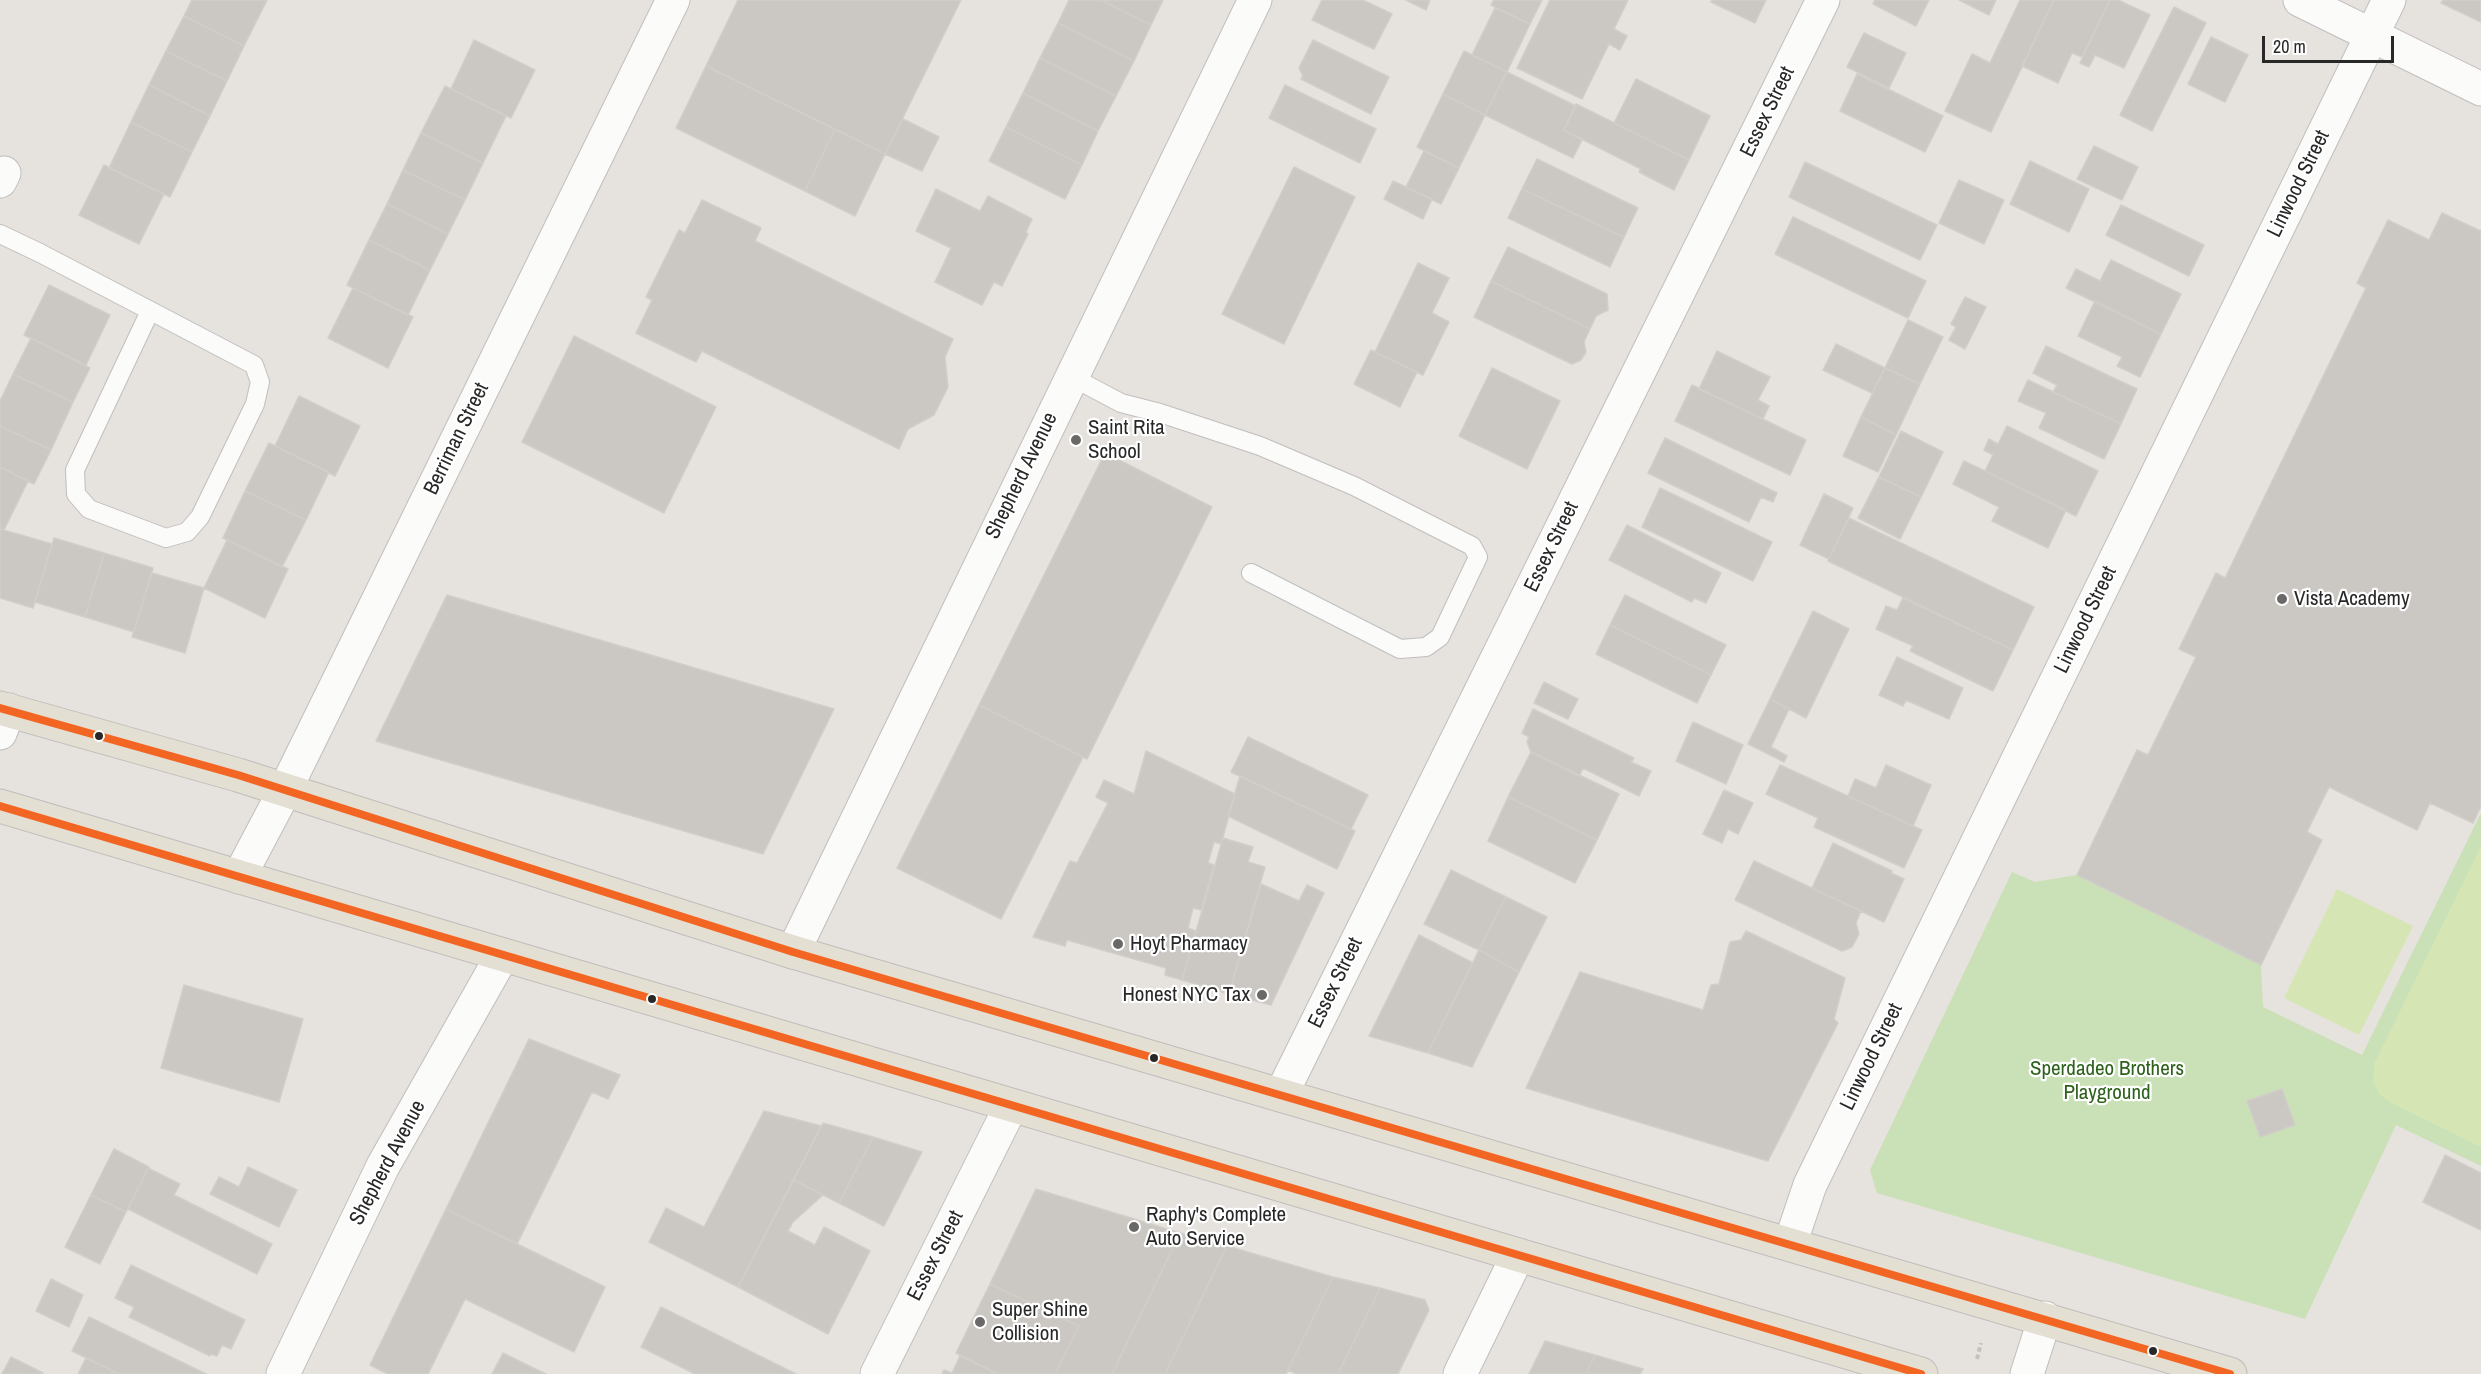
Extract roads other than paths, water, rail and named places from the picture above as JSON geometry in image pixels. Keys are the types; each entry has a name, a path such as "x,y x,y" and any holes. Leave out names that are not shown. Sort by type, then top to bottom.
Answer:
{"main road":[{"path":"3,717 285,790 792,952 2230,1374"},
{"path":"0,806 1921,1374"}],"street":[{"name":"Berriman Street","path":"239,877 285,790 673,0"},
{"name":"Shepherd Avenue","path":"792,952 1070,376 1255,0"},
{"name":"Essex Street","path":"1281,1095 1823,0"},
{"path":"2300,0 2481,89"},
{"name":"Linwood Street","path":"1790,1244 1810,1185 2389,0"},
{"name":"Shepherd Avenue","path":"283,1374 383,1167 501,956"},
{"name":"Essex Street","path":"877,1374 1011,1106"},
{"path":"1460,1374 1518,1255"},
{"path":"2027,1374 2045,1318"}],"lane":[{"path":"0,234 150,311 254,365 260,382 255,404 200,517 187,532 166,537 89,509 76,494 75,470 150,311"},
{"path":"1070,376 1121,403 1160,413 1260,446 1354,486 1472,546 1478,557 1440,637 1426,647 1400,649 1251,573"}],"place":[{"name":"Saint Rita School","path":"1076,440"},
{"name":"Vista Academy","path":"2282,599"},
{"name":"Hoyt Pharmacy","path":"1118,944"},
{"name":"Honest NYC Tax","path":"1262,995"},
{"name":"Raphy's Complete Auto Service","path":"1134,1227"},
{"name":"Super Shine Collision","path":"980,1322"}],"park label":[{"name":"Sperdadeo Brothers Playground","path":"2107,1081"}]}
